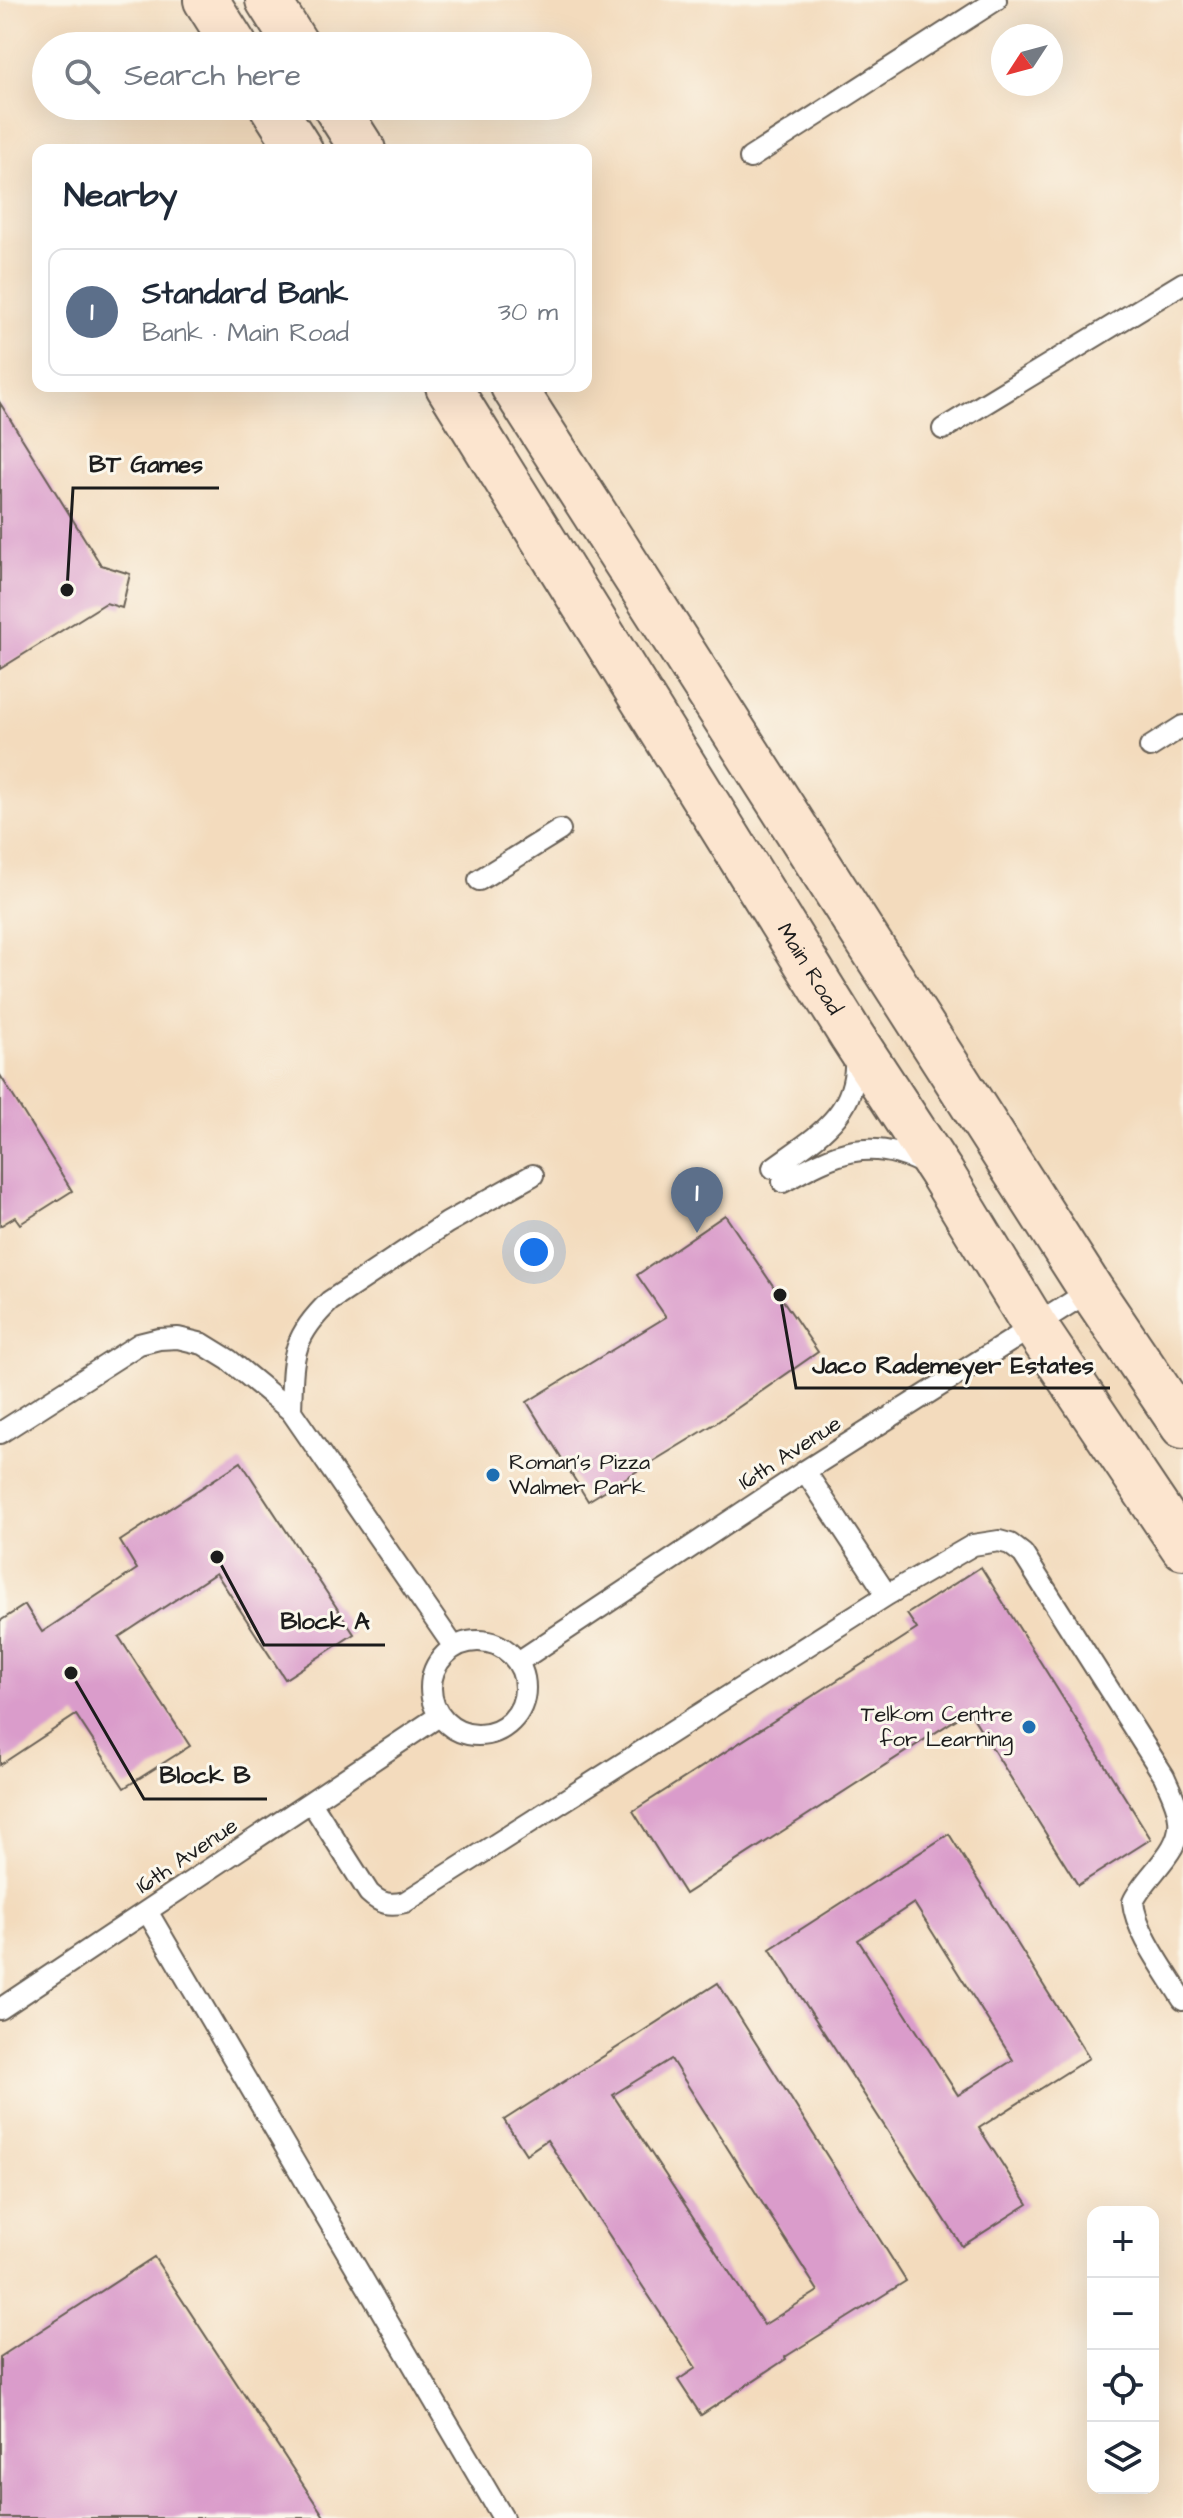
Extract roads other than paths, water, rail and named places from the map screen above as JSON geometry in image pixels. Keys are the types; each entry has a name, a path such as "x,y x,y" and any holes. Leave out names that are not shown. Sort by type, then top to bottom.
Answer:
{"main road":[{"path":"206,0 226,32"},
{"path":"268,0 288,32"},
{"path":"281,120 296,144"},
{"path":"344,120 359,144"},
{"name":"Main Road","path":"452,392 1034,1325 1183,1547"},
{"path":"517,392 1091,1290 1183,1426"}],"lane":[{"path":"750,158 996,0"},
{"path":"943,429 1183,283"},
{"path":"1150,747 1183,726"},
{"path":"479,880 560,830"},
{"path":"851,1035 856,1069 847,1102 823,1132 778,1175 839,1154 877,1148 911,1157 942,1174"},
{"path":"291,1411 293,1357 301,1335 330,1301 436,1230 533,1175"},
{"path":"1091,1290 1183,1391"},
{"name":"16th Avenue","path":"518,1662 805,1471 1091,1290"},
{"path":"0,1433 139,1344 178,1338 203,1344 229,1360 291,1411 454,1647"},
{"path":"805,1471 887,1595"},
{"path":"311,1802 369,1893 383,1904 405,1902 887,1595 983,1542 999,1541 1010,1544 1023,1554 1164,1776 1176,1805 1180,1821 1176,1841 1133,1902 1134,1914 1141,1929 1183,2000"},
{"path":"482,1640 495,1644 508,1651 524,1675 526,1690 516,1717 492,1734 478,1736 450,1727 439,1716 432,1702 430,1686 434,1670 442,1657 454,1647 467,1641 482,1640"},
{"name":"16th Avenue","path":"0,2009 439,1716"},
{"path":"147,1911 503,2518"}],"place":[{"name":"BT Games","path":"67,590"},
{"name":"Standard Bank","path":"697,1233"},
{"name":"Jaco Rademeyer Estates","path":"780,1295"},
{"name":"Roman's Pizza Walmer Park","path":"493,1475"},
{"name":"Block A","path":"217,1557"},
{"name":"Block B","path":"71,1673"},
{"name":"Telkom Centre for Learning","path":"1029,1727"}]}
